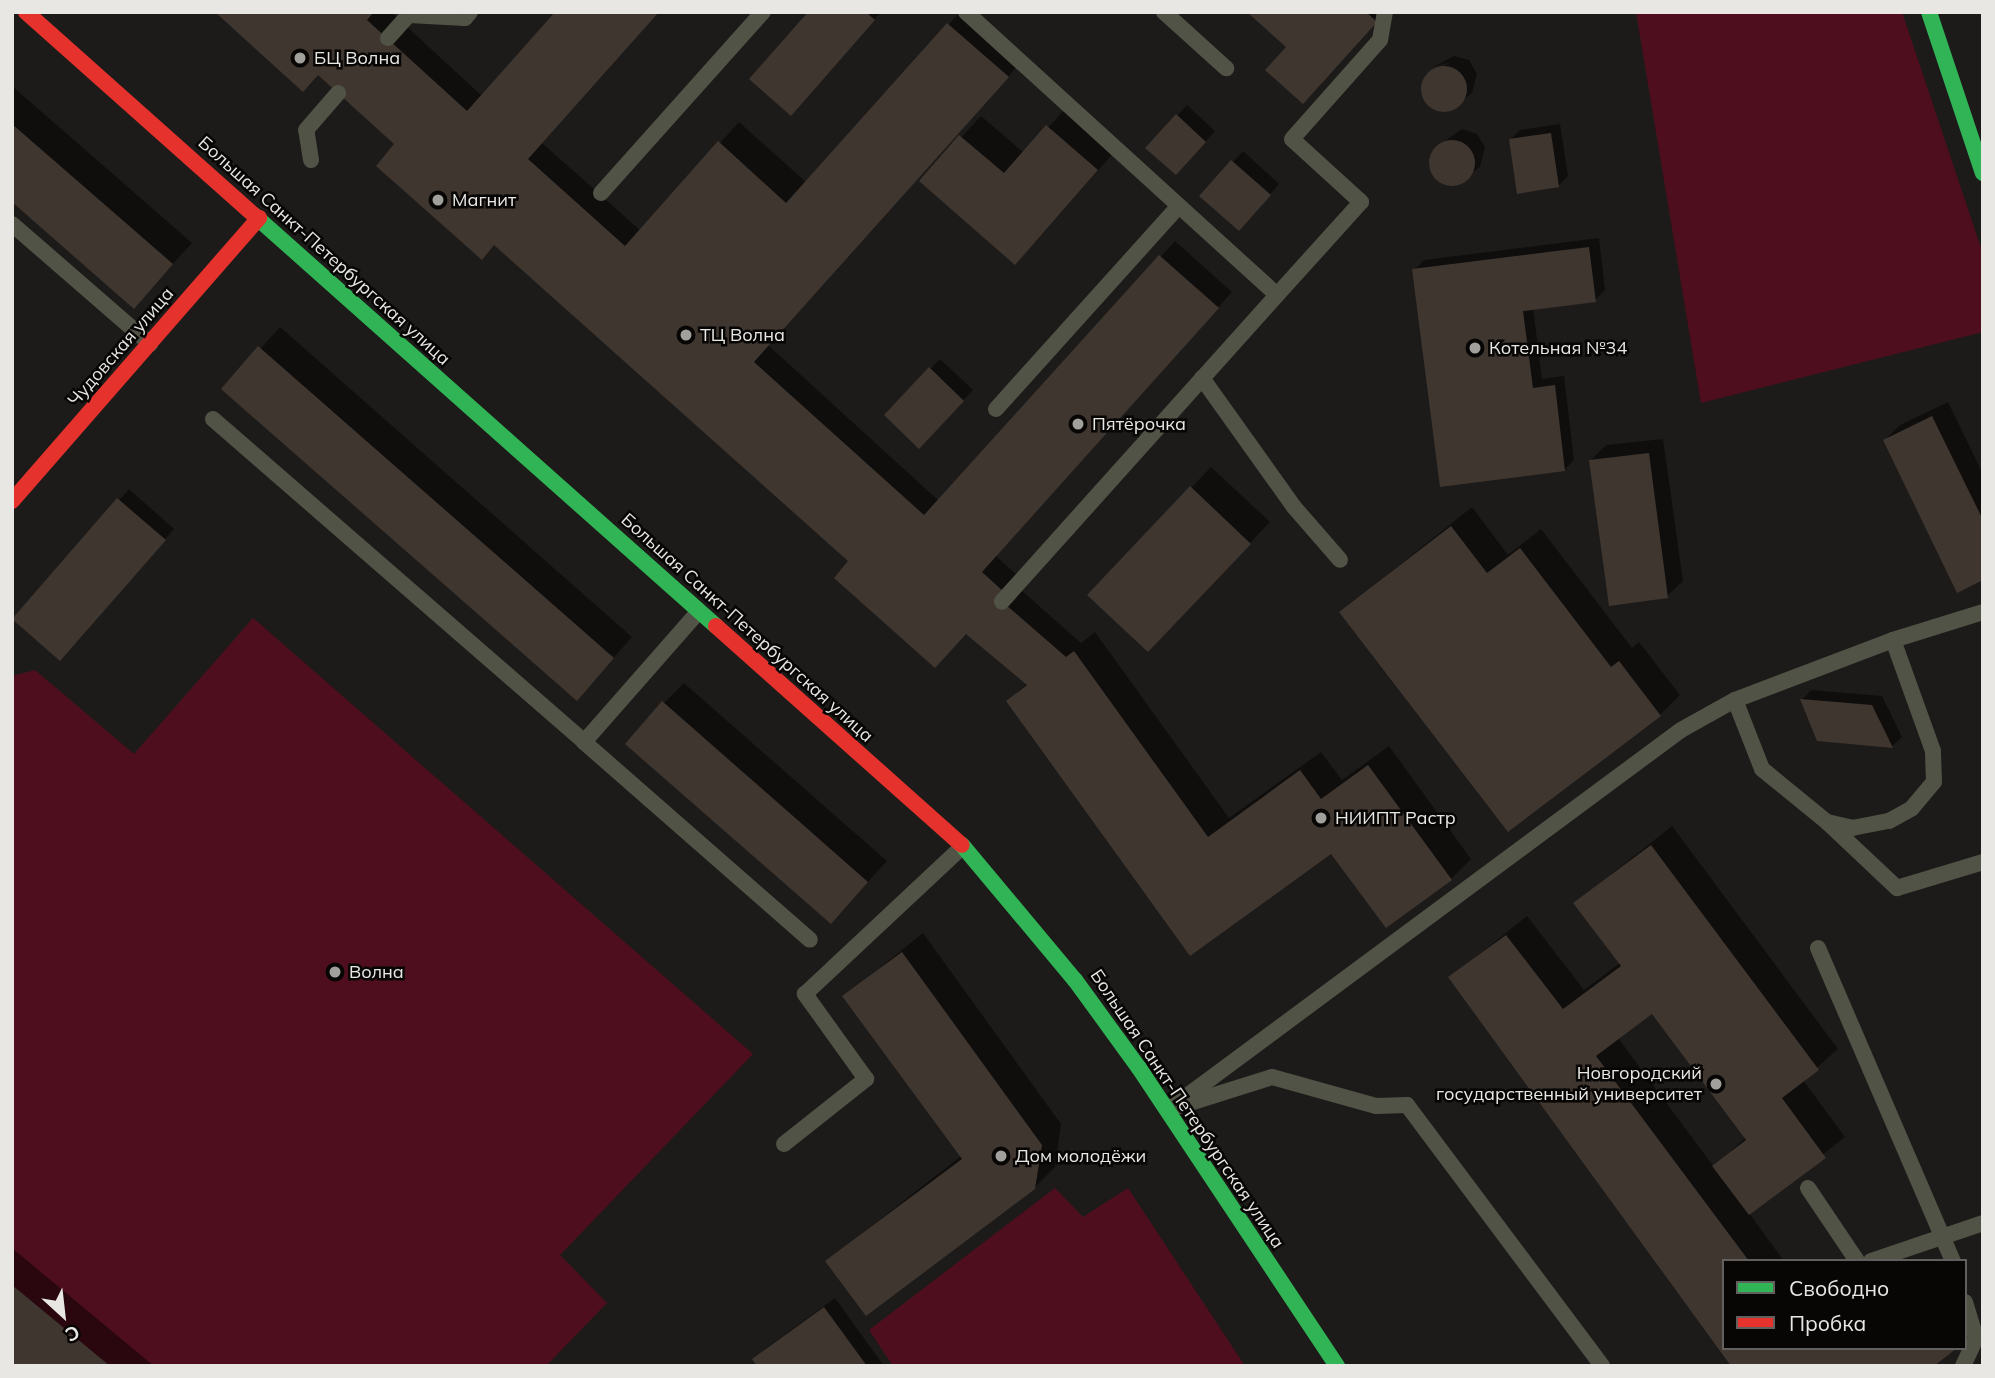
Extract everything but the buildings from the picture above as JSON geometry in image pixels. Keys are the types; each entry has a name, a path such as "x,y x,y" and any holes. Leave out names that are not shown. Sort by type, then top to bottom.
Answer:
{"main road":[{"name":"Большая Санкт-Петербургская улица","path":"26,12 963,846 1075,980 1168,1110 1337,1366"},
{"path":"1930,12 1976,131 1983,173"},
{"name":"Чудовская улица","path":"12,500 259,218"}],"lane":[{"path":"388,38 409,15 465,18 470,12"},
{"path":"601,193 763,12"},
{"path":"966,12 1277,295"},
{"path":"1164,12 1226,68"},
{"path":"1002,602 1361,202 1292,139 1380,40 1385,12"},
{"path":"311,160 306,130 338,93"},
{"path":"996,409 1179,206"},
{"path":"12,224 149,344"},
{"path":"1202,378 1294,507 1340,560"},
{"path":"213,419 810,940"},
{"path":"584,742 699,611"},
{"path":"1168,1110 1670,738 1735,700 1893,640 1983,612"},
{"path":"1826,822 1852,828 1889,821 1912,808 1934,782 1933,751 1893,640"},
{"path":"1735,700 1762,769 1826,822 1896,888 1983,862"},
{"path":"785,1144 866,1079 805,995 963,846"},
{"path":"1818,948 1945,1236 1952,1259"},
{"path":"1168,1110 1272,1077 1376,1106 1407,1105 1602,1366"},
{"path":"1808,1188 1856,1259"},
{"path":"1877,1259 1983,1223"},
{"path":"1963,1366 1980,1337 1967,1307"}],"shaded area":[{"path":"1636,12 1902,12 1983,254 1983,332 1701,403"},
{"name":"Волна","path":"253,618 753,1054 560,1255 607,1303 546,1366 12,1366 12,676 35,670 134,754"},
{"path":"1055,1188 1083,1217 1128,1188 1245,1366 893,1366 869,1330"}],"traffic: fast":[{"path":"1929,12 1983,173"},
{"path":"254,215 716,626"},
{"path":"962,845 1075,980 1139,1068 1337,1366"}],"traffic: jam":[{"path":"26,12 254,215"},
{"path":"12,501 259,218"},
{"path":"716,626 962,845"}],"place":[{"name":"БЦ Волна","path":"300,58"},
{"name":"Магнит","path":"438,200"},
{"name":"ТЦ Волна","path":"686,335"},
{"name":"Котельная №34","path":"1475,348"},
{"name":"Пятёрочка","path":"1078,424"},
{"name":"НИИПТ Растр","path":"1321,818"},
{"name":"Волна","path":"335,972"},
{"name":"Новгородский государственный университет","path":"1716,1084"},
{"name":"Дом молодёжи","path":"1001,1156"}]}
